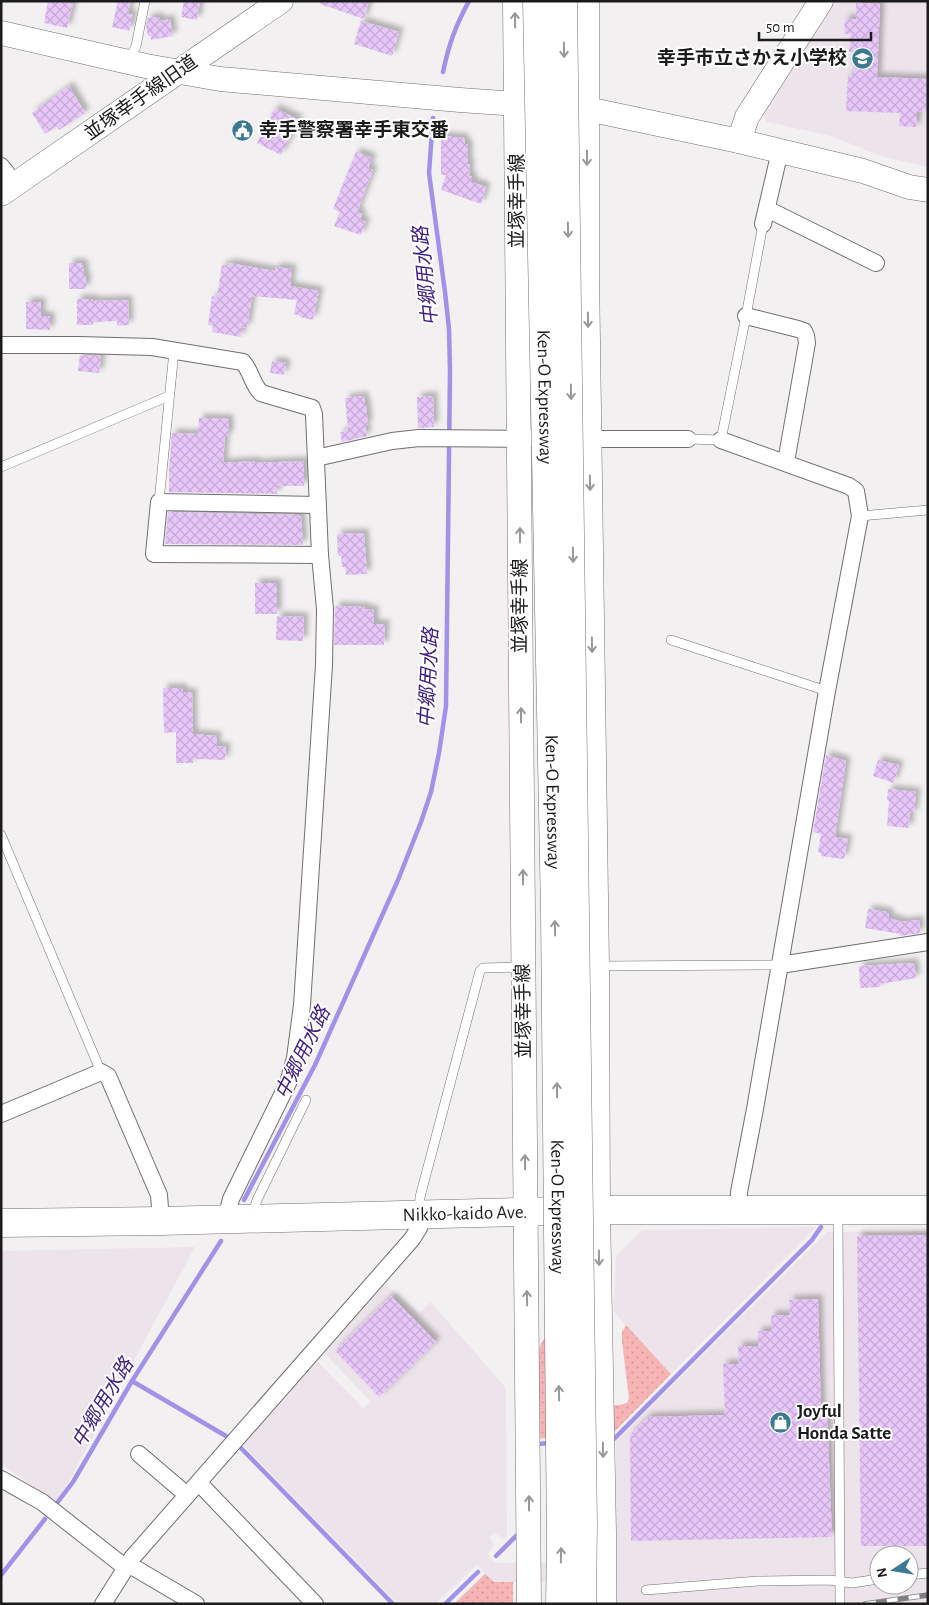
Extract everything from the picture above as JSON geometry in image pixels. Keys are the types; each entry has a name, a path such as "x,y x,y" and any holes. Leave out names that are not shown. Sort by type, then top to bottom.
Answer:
{"highway":[{"name":"Ken-O Expressway","path":"537,1 555,913 560,1604"},
{"name":"Ken-O Expressway","path":"563,1 571,372 583,1514 582,1604"},
{"name":"Nikko-kaido Ave.","path":"1,1223 160,1221 526,1211 928,1210"}],"main road":[{"name":"並塚幸手線旧道","path":"6,181 178,72 281,1"},
{"name":"並塚幸手線","path":"515,1 529,1604"},
{"path":"587,1 598,1210 604,1604"},
{"path":"739,141 747,117 821,1"},
{"path":"1,34 128,62 220,79 587,109 739,141 863,171 902,185 928,190"},
{"path":"518,334 527,262 550,218 554,132 557,126 570,116 587,109"},
{"path":"526,1211 560,1201 568,1193 569,1119 573,1108 586,1094 589,1085 597,1033"},
{"path":"528,1364 541,1330 567,1298 569,1292 569,1244 571,1233 574,1227 584,1218 598,1210"}],"street":[{"path":"780,151 765,216 876,262"},
{"path":"746,316 798,329 804,331 806,336 807,343 786,462"},
{"path":"1,345 152,347 243,362 255,387 261,392 312,408 314,414 317,504 325,609 324,665 302,1005 295,1058 288,1083 231,1199 239,1219"},
{"path":"316,458 392,441 419,438 688,439"},
{"path":"721,440 849,486 856,490 860,516 827,691 739,1192 738,1209"},
{"path":"317,504 158,502 154,554 320,555"},
{"path":"780,965 928,942"},
{"path":"1,1114 101,1072 108,1076 159,1195 160,1221"},
{"path":"103,1604 127,1566 412,1239 419,1228 419,1214"},
{"path":"139,1454 188,1495"},
{"path":"1,1479 42,1502 127,1566 196,1604"},
{"path":"198,1483 315,1604"}],"lane":[{"path":"128,62 136,46 145,1"},
{"path":"688,439 721,440 765,216"},
{"path":"158,502 174,351"},
{"path":"1,466 169,396"},
{"path":"860,516 928,510"},
{"path":"671,640 827,691"},
{"path":"1,835 101,1072"},
{"path":"597,966 780,965"},
{"path":"419,1214 420,1197 480,971 483,968 524,967"},
{"path":"239,1219 256,1200 306,1100"},
{"path":"838,1211 840,1604"},
{"path":"646,1590 758,1581 829,1580 852,1583 869,1581"}],"shaded area":[{"name":"幸手市立さかえ小学校","path":"835,1 928,1 928,167 884,157 831,136 767,122 763,115"},
{"path":"816,1227 671,1374 614,1312 616,1256 642,1230"},
{"name":"Joyful Honda Satte","path":"928,1231 928,1604 617,1604 616,1583 494,1582 488,1578 478,1564 435,1604 398,1604 241,1443 316,1360 363,1408 371,1402 323,1352 385,1284 419,1313 431,1302 506,1388 507,1536 503,1540 494,1532 489,1537 495,1545 488,1554 494,1562 616,1562 616,1441 827,1232"},
{"path":"195,1247 57,1503 1,1464 1,1251"},
{"path":"626,1325 671,1374 614,1432 536,1439 538,1354 541,1344 550,1329 592,1406 620,1405 627,1403 629,1398 622,1341 622,1332"},
{"path":"485,1574 494,1582 513,1582 513,1604 454,1604"}],"building":[{"path":"48,1 73,4 67,28 44,23"},
{"path":"118,1 131,1 128,14 133,15 129,31 112,27"},
{"path":"184,1 200,1 197,20 181,17"},
{"path":"320,1 369,1 364,19 320,4"},
{"path":"856,3 880,4 877,77 928,79 928,112 917,111 916,127 899,126 900,113 846,111 848,75 853,75 854,52 849,52 850,34 844,34 845,19 856,19"},
{"path":"159,17 160,21 170,19 173,36 151,40 146,26 148,18"},
{"path":"361,21 399,32 392,56 354,44"},
{"path":"69,86 85,113 59,130 57,126 45,134 32,113"},
{"path":"275,108 299,120 281,155 257,143"},
{"path":"441,136 464,138 465,144 468,144 469,176 472,176 472,182 486,187 481,204 441,190 446,175 441,175"},
{"path":"356,152 372,158 368,168 373,170 357,212 362,214 360,220 366,222 361,235 334,226 340,212 333,209"},
{"path":"69,263 82,263 84,265 86,289 69,289"},
{"path":"229,263 275,271 276,267 292,269 290,286 319,291 313,320 294,314 297,300 252,296 247,328 242,327 241,337 212,332 213,326 208,325 212,296 217,297 222,265 228,266"},
{"path":"77,299 93,299 93,301 128,300 129,325 117,326 117,321 93,322 93,325 77,325"},
{"path":"26,302 41,302 41,316 50,316 50,330 26,329"},
{"path":"80,355 101,356 99,373 78,371"},
{"path":"272,361 286,363 284,375 270,373"},
{"path":"364,396 368,425 365,425 367,436 342,442 340,432 348,429 345,398"},
{"path":"433,396 434,427 418,428 417,397"},
{"path":"199,418 229,419 229,436 225,436 223,463 304,461 304,486 277,486 277,494 169,492 172,433 198,434"},
{"path":"168,512 297,515 301,517 303,545 165,544"},
{"path":"364,533 367,574 346,575 345,567 342,567 341,556 338,556 337,534"},
{"path":"255,583 277,583 277,614 255,614"},
{"path":"335,606 365,607 365,609 374,610 374,624 385,624 384,645 334,645"},
{"path":"277,616 304,617 303,641 276,640"},
{"path":"163,688 183,688 183,693 192,692 193,734 217,736 216,746 226,747 225,760 193,759 193,763 176,763 176,732 164,733"},
{"path":"826,755 846,761 835,837 848,839 844,859 821,856 821,853 818,852 821,834 813,832"},
{"path":"878,760 899,765 894,783 873,776"},
{"path":"888,789 916,792 914,813 910,813 909,828 887,826"},
{"path":"868,909 887,912 889,913 889,918 903,922 919,920 920,933 900,936 900,934 865,928"},
{"path":"914,963 916,978 880,984 880,987 860,988 859,966"},
{"path":"928,1235 928,1546 861,1546 857,1236"},
{"path":"391,1296 436,1342 379,1397 335,1351"},
{"path":"818,1299 821,1413 827,1412 832,1537 631,1541 630,1435 648,1417 725,1415 723,1364 739,1364 738,1346 758,1346 758,1331 771,1331 771,1315 790,1315 789,1300"}],"waterway":[{"name":"中郷用水路","path":"443,72 453,36 469,1"},
{"name":"中郷用水路","path":"244,1200 315,1065 398,880 431,792 439,753 446,706 450,371 449,329 429,173 433,118"},
{"path":"609,1439 614,1439 812,1240 821,1227"},
{"name":"中郷用水路","path":"57,1503 73,1482 132,1381 221,1241"},
{"path":"132,1381 226,1436"},
{"path":"537,1447 537,1444 551,1443"},
{"path":"239,1446 393,1604"},
{"name":"中郷用水路","path":"1,1575 45,1519"},
{"path":"496,1556 520,1532"},
{"path":"445,1604 478,1572"}],"railway":[{"path":"865,1604 928,1595"}],"place":[{"name":"幸手市立さかえ小学校","path":"863,58"},
{"name":"幸手警察署幸手東交番","path":"243,130"},
{"name":"Joyful Honda Satte","path":"781,1422"}]}
